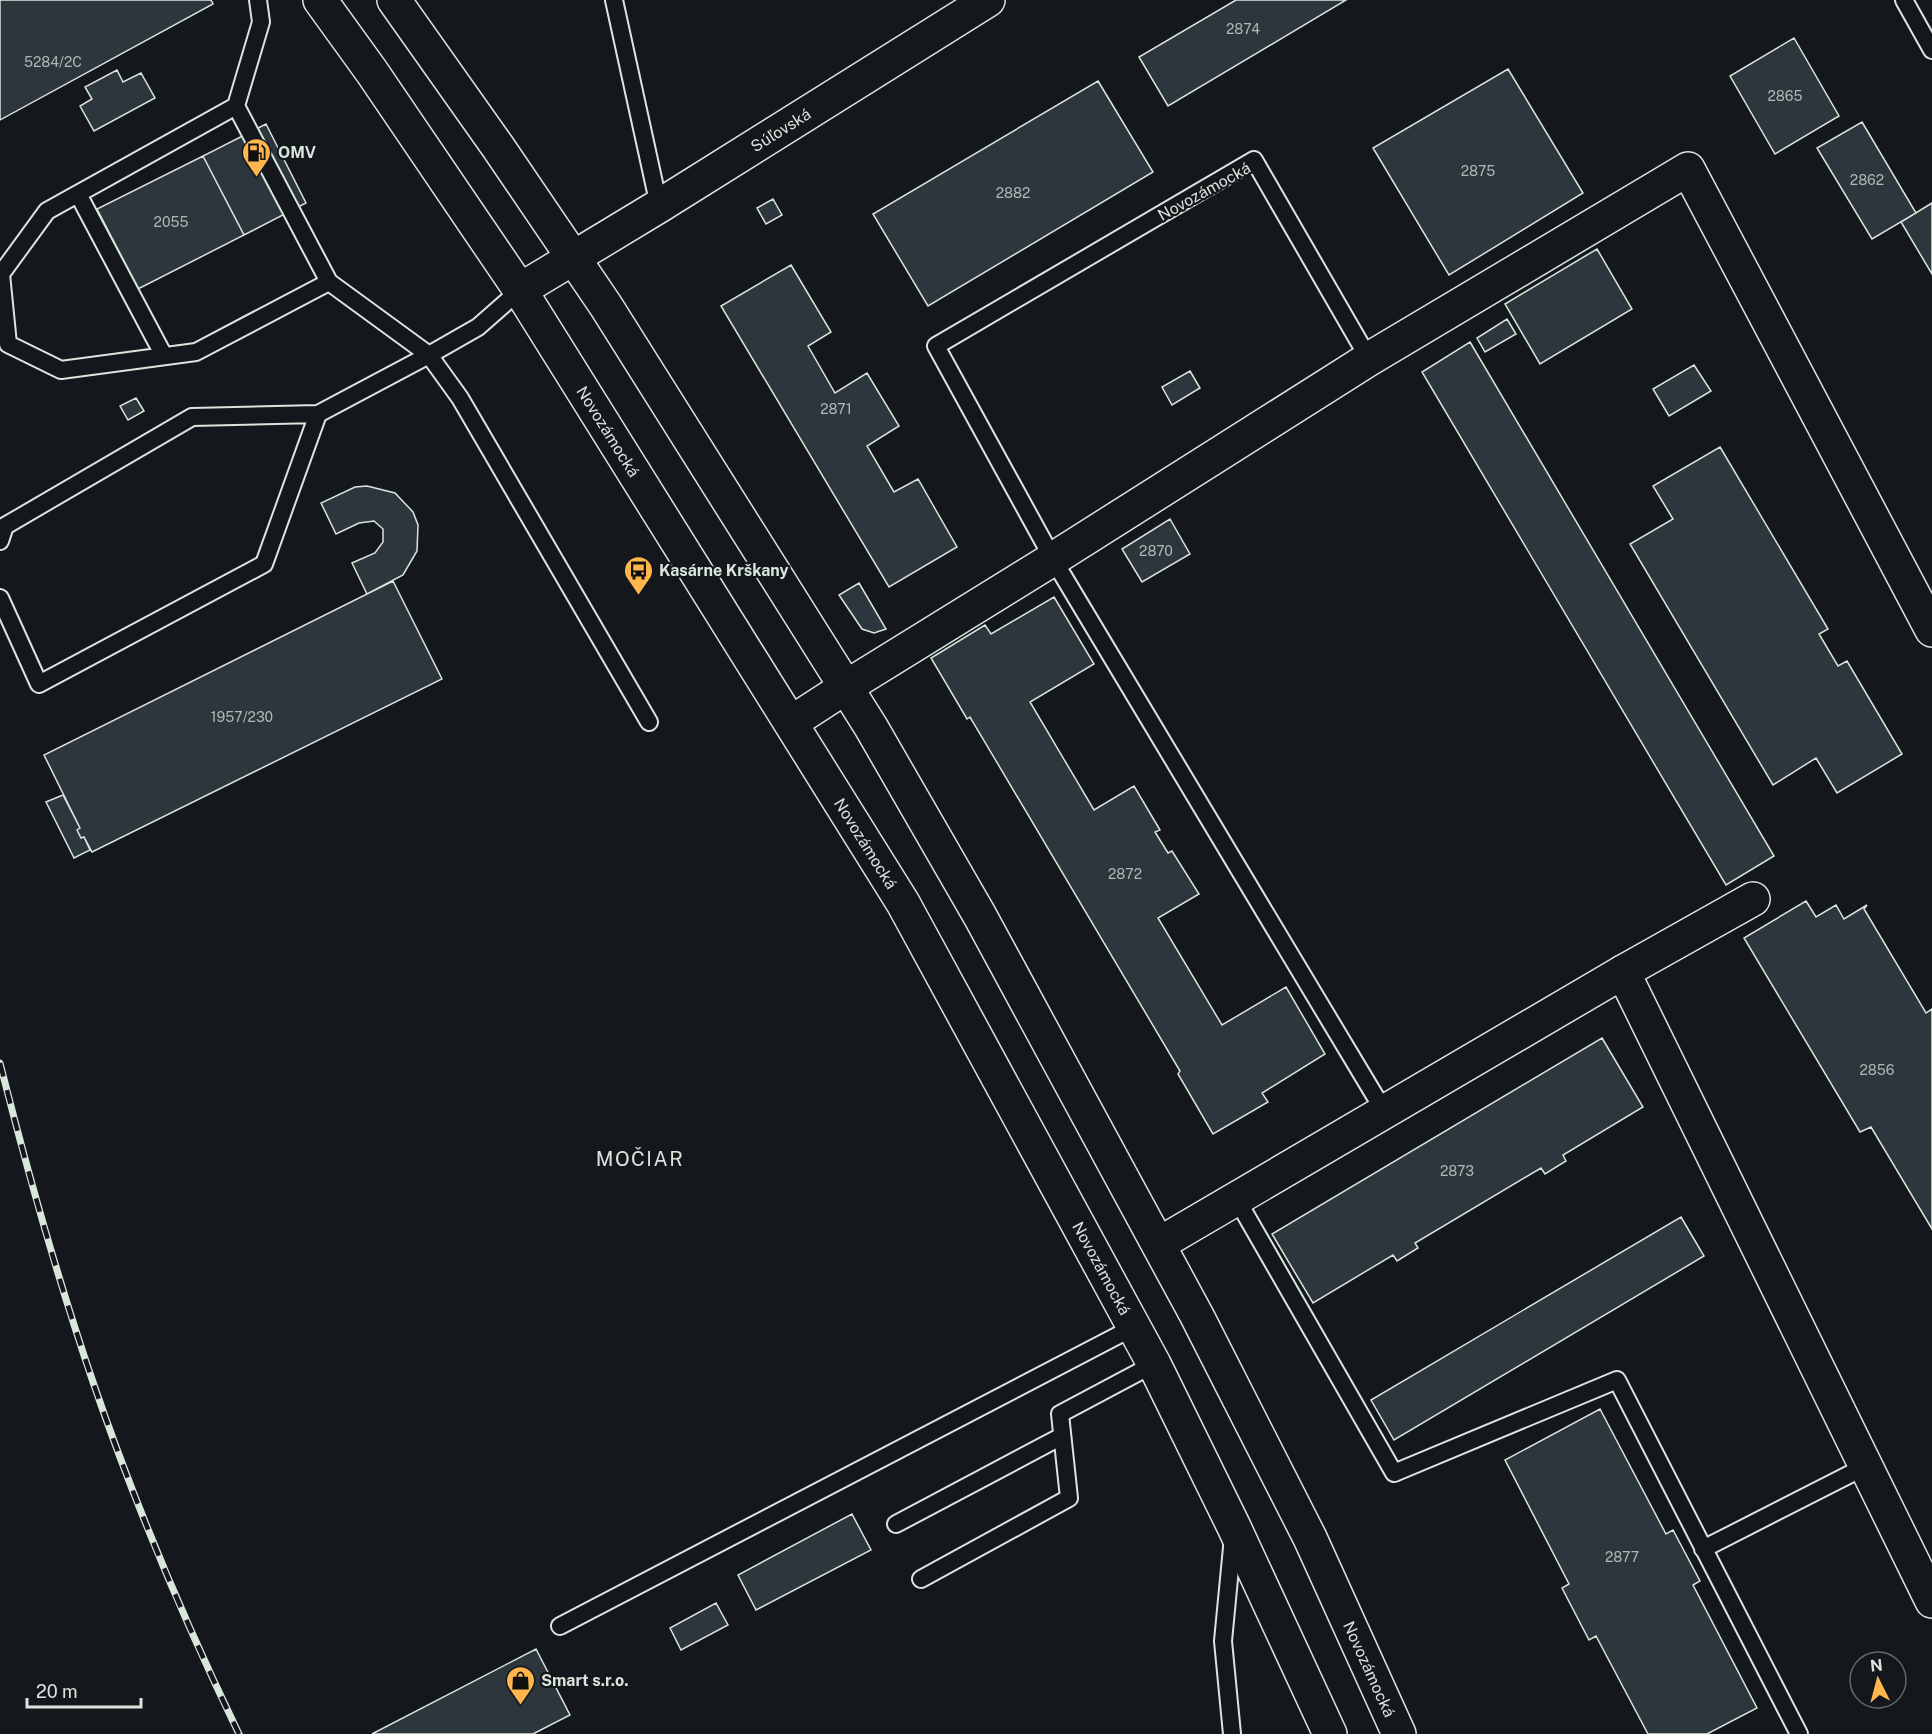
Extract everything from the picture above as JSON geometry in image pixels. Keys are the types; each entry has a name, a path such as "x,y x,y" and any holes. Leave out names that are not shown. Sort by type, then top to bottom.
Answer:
{"main road":[{"name":"Novozámocká","path":"320,0 372,72 520,290 903,903 1154,1364 1234,1527 1330,1734"},
{"name":"Novozámocká","path":"394,0 606,306 871,727 980,916 1159,1244 1310,1538 1399,1734"},
{"name":"Súľovská","path":"520,290 659,206 988,0"},
{"path":"792,722 1369,359 1688,169 1932,630"},
{"path":"1159,1244 1623,972 1753,899"},
{"path":"1623,972 1932,1601"}],"lane":[{"path":"258,0 261,22 236,106 47,212 1,273 8,344 61,370 196,352 329,282"},
{"path":"614,0 659,206"},
{"path":"1904,0 1932,50"},
{"path":"236,106 329,282 429,355 460,398 649,722"},
{"name":"Novozámocká","path":"1053,559 936,346 1254,160 1369,359"},
{"path":"78,194 164,356"},
{"path":"0,541 5,526 192,417 318,414 478,327 520,290"},
{"path":"0,598 39,684 264,564 318,414"},
{"path":"1053,559 1384,1111"},
{"path":"1236,1198 1394,1473 1617,1380 1799,1734"},
{"path":"560,1626 1134,1328"},
{"path":"921,1579 1069,1498 1060,1414 1154,1364"},
{"path":"896,1524 1062,1436"},
{"path":"1703,1549 1866,1466"},
{"path":"1232,1734 1222,1641 1234,1527"}],"building":[{"path":"0,0 211,0 213,4 0,120"},
{"path":"1236,0 1346,0 1168,106 1139,57"},
{"path":"1794,38 1839,116 1775,154 1730,76"},
{"path":"1508,69 1583,193 1449,275 1373,148"},
{"path":"117,70 123,82 141,73 155,98 94,131 80,106 92,99 85,87"},
{"path":"1098,81 1153,172 928,306 873,214"},
{"path":"1862,122 1916,213 1872,239 1817,148"},
{"path":"266,124 306,203 244,235 203,156"},
{"path":"203,156 244,235 138,289 97,209"},
{"path":"773,199 782,215 766,224 757,208"},
{"path":"1932,203 1932,274 1901,222"},
{"path":"1597,249 1632,309 1540,364 1505,304"},
{"path":"791,265 831,332 808,346 835,393 867,373 899,426 867,446 894,492 918,479 957,547 889,587 721,306"},
{"path":"1507,319 1516,334 1485,352 1477,338"},
{"path":"1470,342 1774,856 1726,885 1422,372"},
{"path":"1694,365 1711,391 1669,416 1653,389"},
{"path":"1190,371 1200,388 1172,405 1162,387"},
{"path":"136,398 144,411 128,420 120,406"},
{"path":"1720,447 1828,629 1819,634 1838,666 1847,661 1902,754 1837,793 1816,758 1773,785 1630,544 1673,519 1653,486"},
{"path":"367,486 395,493 413,512 418,525 417,551 403,575 367,594 352,563 375,553 383,542 383,529 374,521 359,523 336,534 321,503 355,487"},
{"path":"1170,519 1190,554 1142,582 1122,549"},
{"path":"393,581 442,679 92,852 84,837 81,838 77,830 80,828 44,755"},
{"path":"859,583 886,629 874,633 862,629 839,595"},
{"path":"1054,597 1094,664 1030,702 1094,810 1134,786 1160,830 1155,832 1168,853 1172,851 1199,894 1158,918 1222,1025 1286,987 1325,1054 1262,1093 1268,1102 1213,1134 1178,1074 1180,1071 970,717 967,719 931,658 985,625 991,634"},
{"path":"63,795 80,828 77,830 81,838 84,837 90,850 74,858 46,802"},
{"path":"1806,901 1816,917 1836,905 1844,919 1867,905 1864,909 1926,1013 1932,1009 1932,1229 1871,1127 1860,1132 1744,938"},
{"path":"1602,1038 1643,1107 1563,1155 1566,1161 1545,1174 1541,1168 1415,1243 1418,1248 1397,1261 1393,1255 1313,1303 1272,1234"},
{"path":"1681,1217 1704,1256 1394,1440 1371,1400"},
{"path":"1600,1409 1666,1534 1673,1530 1700,1581 1693,1585 1757,1708 1707,1734 1648,1734 1596,1636 1589,1640 1562,1588 1569,1584 1505,1460"},
{"path":"852,1514 871,1550 756,1610 738,1575"},
{"path":"716,1603 728,1625 681,1650 670,1628"},
{"path":"536,1649 570,1715 533,1734 372,1734"}],"railway":[{"path":"0,1063 55,1263 125,1472 199,1648 239,1734"}],"place":[{"name":"OMV","path":"257,178"},
{"name":"Kasárne Krškany","path":"638,596"},
{"name":"Smart s.r.o.","path":"520,1706"}],"district":[{"name":"MOČIAR","path":"640,1159"}]}
